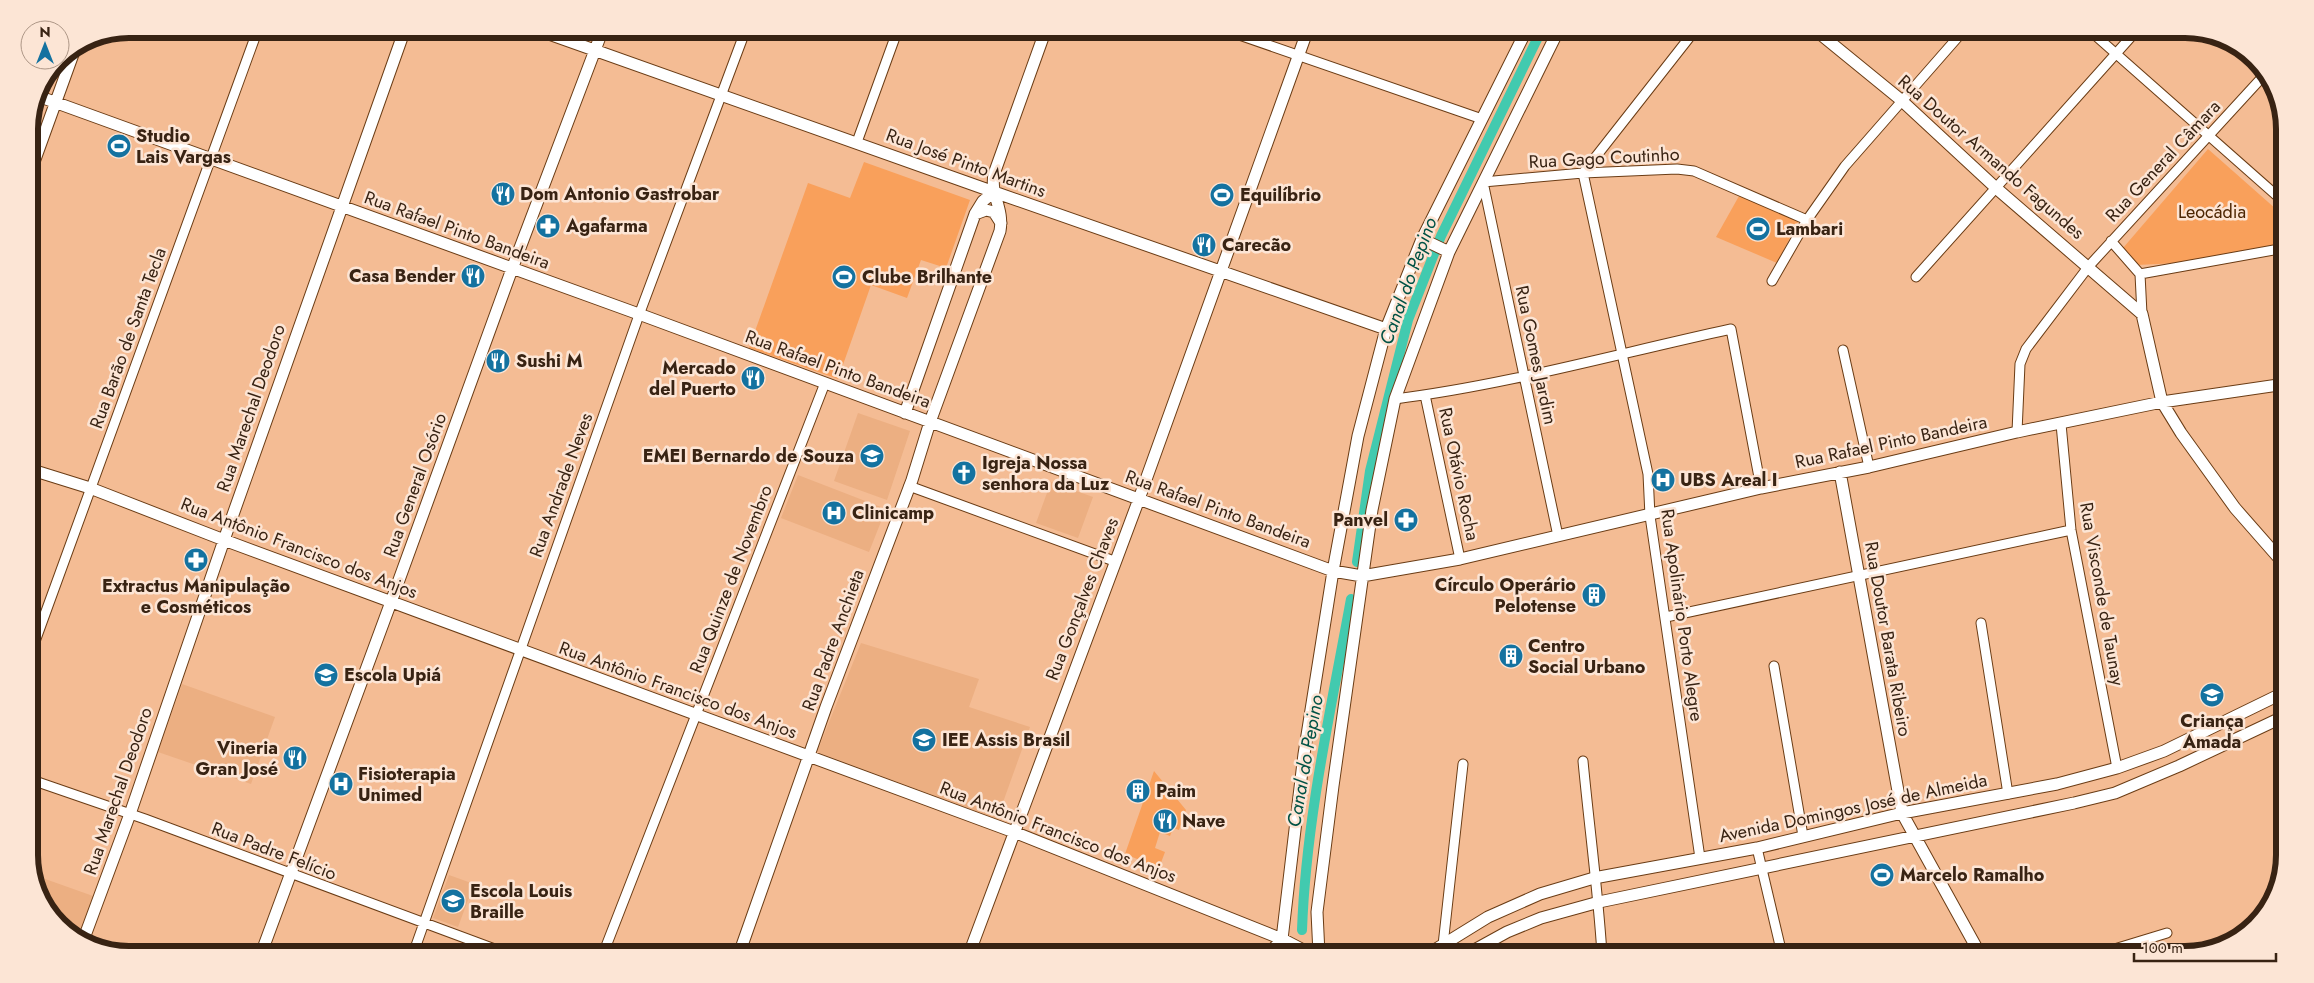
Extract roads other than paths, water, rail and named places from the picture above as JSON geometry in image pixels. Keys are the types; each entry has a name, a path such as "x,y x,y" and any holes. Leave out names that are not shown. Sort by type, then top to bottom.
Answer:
{"street":[{"name":"Rua Barão de Santa Tecla","path":"38,633 255,38"},
{"name":"Rua Marechal Deodoro","path":"85,934 130,814 224,540 402,38"},
{"name":"Rua José Pinto Martins","path":"561,38 1386,329"},
{"name":"Rua General Osório","path":"263,946 392,602 512,269 600,38"},
{"name":"Rua Andrade Neves","path":"416,946 639,314 743,38"},
{"path":"857,142 895,38"},
{"path":"1001,223 1000,206 994,192 994,174 1043,38"},
{"path":"1249,38 1482,119"},
{"name":"Rua Gonçalves Chaves","path":"972,946 1114,561 1139,499 1305,38"},
{"path":"1283,946 1282,939 1304,754 1333,571 1358,436 1386,329 1425,240 1522,38"},
{"path":"1319,946 1317,912 1362,576 1372,510 1395,399 1446,251 1483,182 1555,38"},
{"path":"1583,173 1689,38"},
{"name":"Rua Doutor Armando Fagundes","path":"1825,38 1901,100 1996,188 2089,266 2142,314"},
{"path":"1772,280 1807,220 1845,166 1957,38"},
{"path":"2098,38 2276,195"},
{"path":"1916,277 2130,38"},
{"path":"38,150 72,57"},
{"name":"Rua General Câmara","path":"2017,432 2020,364 2026,348 2089,266 2261,78"},
{"name":"Rua Rafael Pinto Bandeira","path":"43,98 639,314 1333,571 1362,576 1460,559 1650,516 1761,488 1869,467 2017,432 2162,402 2276,385"},
{"name":"Rua Gago Coutinho","path":"1483,182 1583,173 1676,169 1694,171 1807,220"},
{"name":"Rua Apolinário Porto Alegre","path":"1583,173 1648,474 1650,516 1700,858"},
{"name":"Rua Gomes Jardim","path":"1483,182 1558,536"},
{"path":"905,412 975,214 983,201 994,192"},
{"path":"975,214 986,210 994,212 1001,223"},
{"name":"Rua Padre Anchieta","path":"741,946 909,486 1001,223"},
{"path":"1425,240 1446,251"},
{"path":"2111,241 2140,274 2142,314 2162,402 2181,433 2236,508 2276,555"},
{"path":"2140,274 2276,250"},
{"path":"1395,399 1425,395 1524,375 1731,329 1761,488"},
{"path":"1843,350 1869,467"},
{"name":"Rua Quinze de Novembro","path":"606,946 825,383"},
{"name":"Rua Otávio Rocha","path":"1425,395 1460,559"},
{"name":"Rua Visconde de Taunay","path":"2061,424 2071,530 2117,768"},
{"name":"Rua Antônio Francisco dos Anjos","path":"38,472 90,488 519,650 1014,832 1296,946"},
{"name":"Rua Doutor Barata Ribeiro","path":"1840,472 1902,813"},
{"path":"909,486 1114,561"},
{"path":"1666,616 1858,577 2071,530"},
{"path":"1980,623 2008,794"},
{"path":"1774,666 1803,836"},
{"name":"Avenida Domingos José de Almeida","path":"1443,945 1488,917 1513,905 1540,894 1594,878 1757,848 1902,813 2008,794 2117,768 2164,751 2276,696"},
{"path":"1481,946 1506,932 1541,918 1599,902 1915,835 2074,804 2115,793 2276,720"},
{"path":"1583,761 1594,878 1599,902 1602,946"},
{"path":"1443,945 1463,764"},
{"name":"Rua Padre Felício","path":"38,782 130,814 290,875 486,946"},
{"path":"1902,813 1976,946"},
{"path":"1757,848 1780,946"},
{"path":"2125,946 2168,933"},
{"path":"1275,946 1282,939"}],"waterway":[{"name":"Canal do Pepino","path":"1357,562 1370,471 1408,320 1441,236 1538,38"},
{"name":"Canal do Pepino","path":"1302,930 1304,888 1314,805 1351,599"}],"place":[{"name":"Studio Lais Vargas","path":"119,146"},
{"name":"Dom Antonio Gastrobar","path":"503,194"},
{"name":"Equilíbrio","path":"1222,195"},
{"name":"Agafarma","path":"548,226"},
{"name":"Lambari","path":"1758,229"},
{"name":"Carecão","path":"1204,245"},
{"name":"Casa Bender","path":"473,276"},
{"name":"Clube Brilhante","path":"844,277"},
{"name":"Sushi M","path":"498,361"},
{"name":"Mercado del Puerto","path":"753,378"},
{"name":"EMEI Bernardo de Souza","path":"872,456"},
{"name":"Igreja Nossa senhora da Luz","path":"964,473"},
{"name":"UBS Areal I","path":"1663,480"},
{"name":"Clinicamp","path":"834,513"},
{"name":"Panvel","path":"1406,520"},
{"name":"Extractus Manipulação e Cosméticos","path":"196,560"},
{"name":"Círculo Operário Pelotense","path":"1594,595"},
{"name":"Centro Social Urbano","path":"1511,656"},
{"name":"Escola Upiá","path":"326,675"},
{"name":"Criança Amada","path":"2212,695"},
{"name":"IEE Assis Brasil","path":"924,740"},
{"name":"Vineria Gran José","path":"295,758"},
{"name":"Fisioterapia Unimed","path":"341,784"},
{"name":"Paim","path":"1138,791"},
{"name":"Nave","path":"1165,821"},
{"name":"Marcelo Ramalho","path":"1882,875"},
{"name":"Escola Louis Braille","path":"453,901"}],"park label":[{"name":"Leocádia","path":"2212,212"}]}
